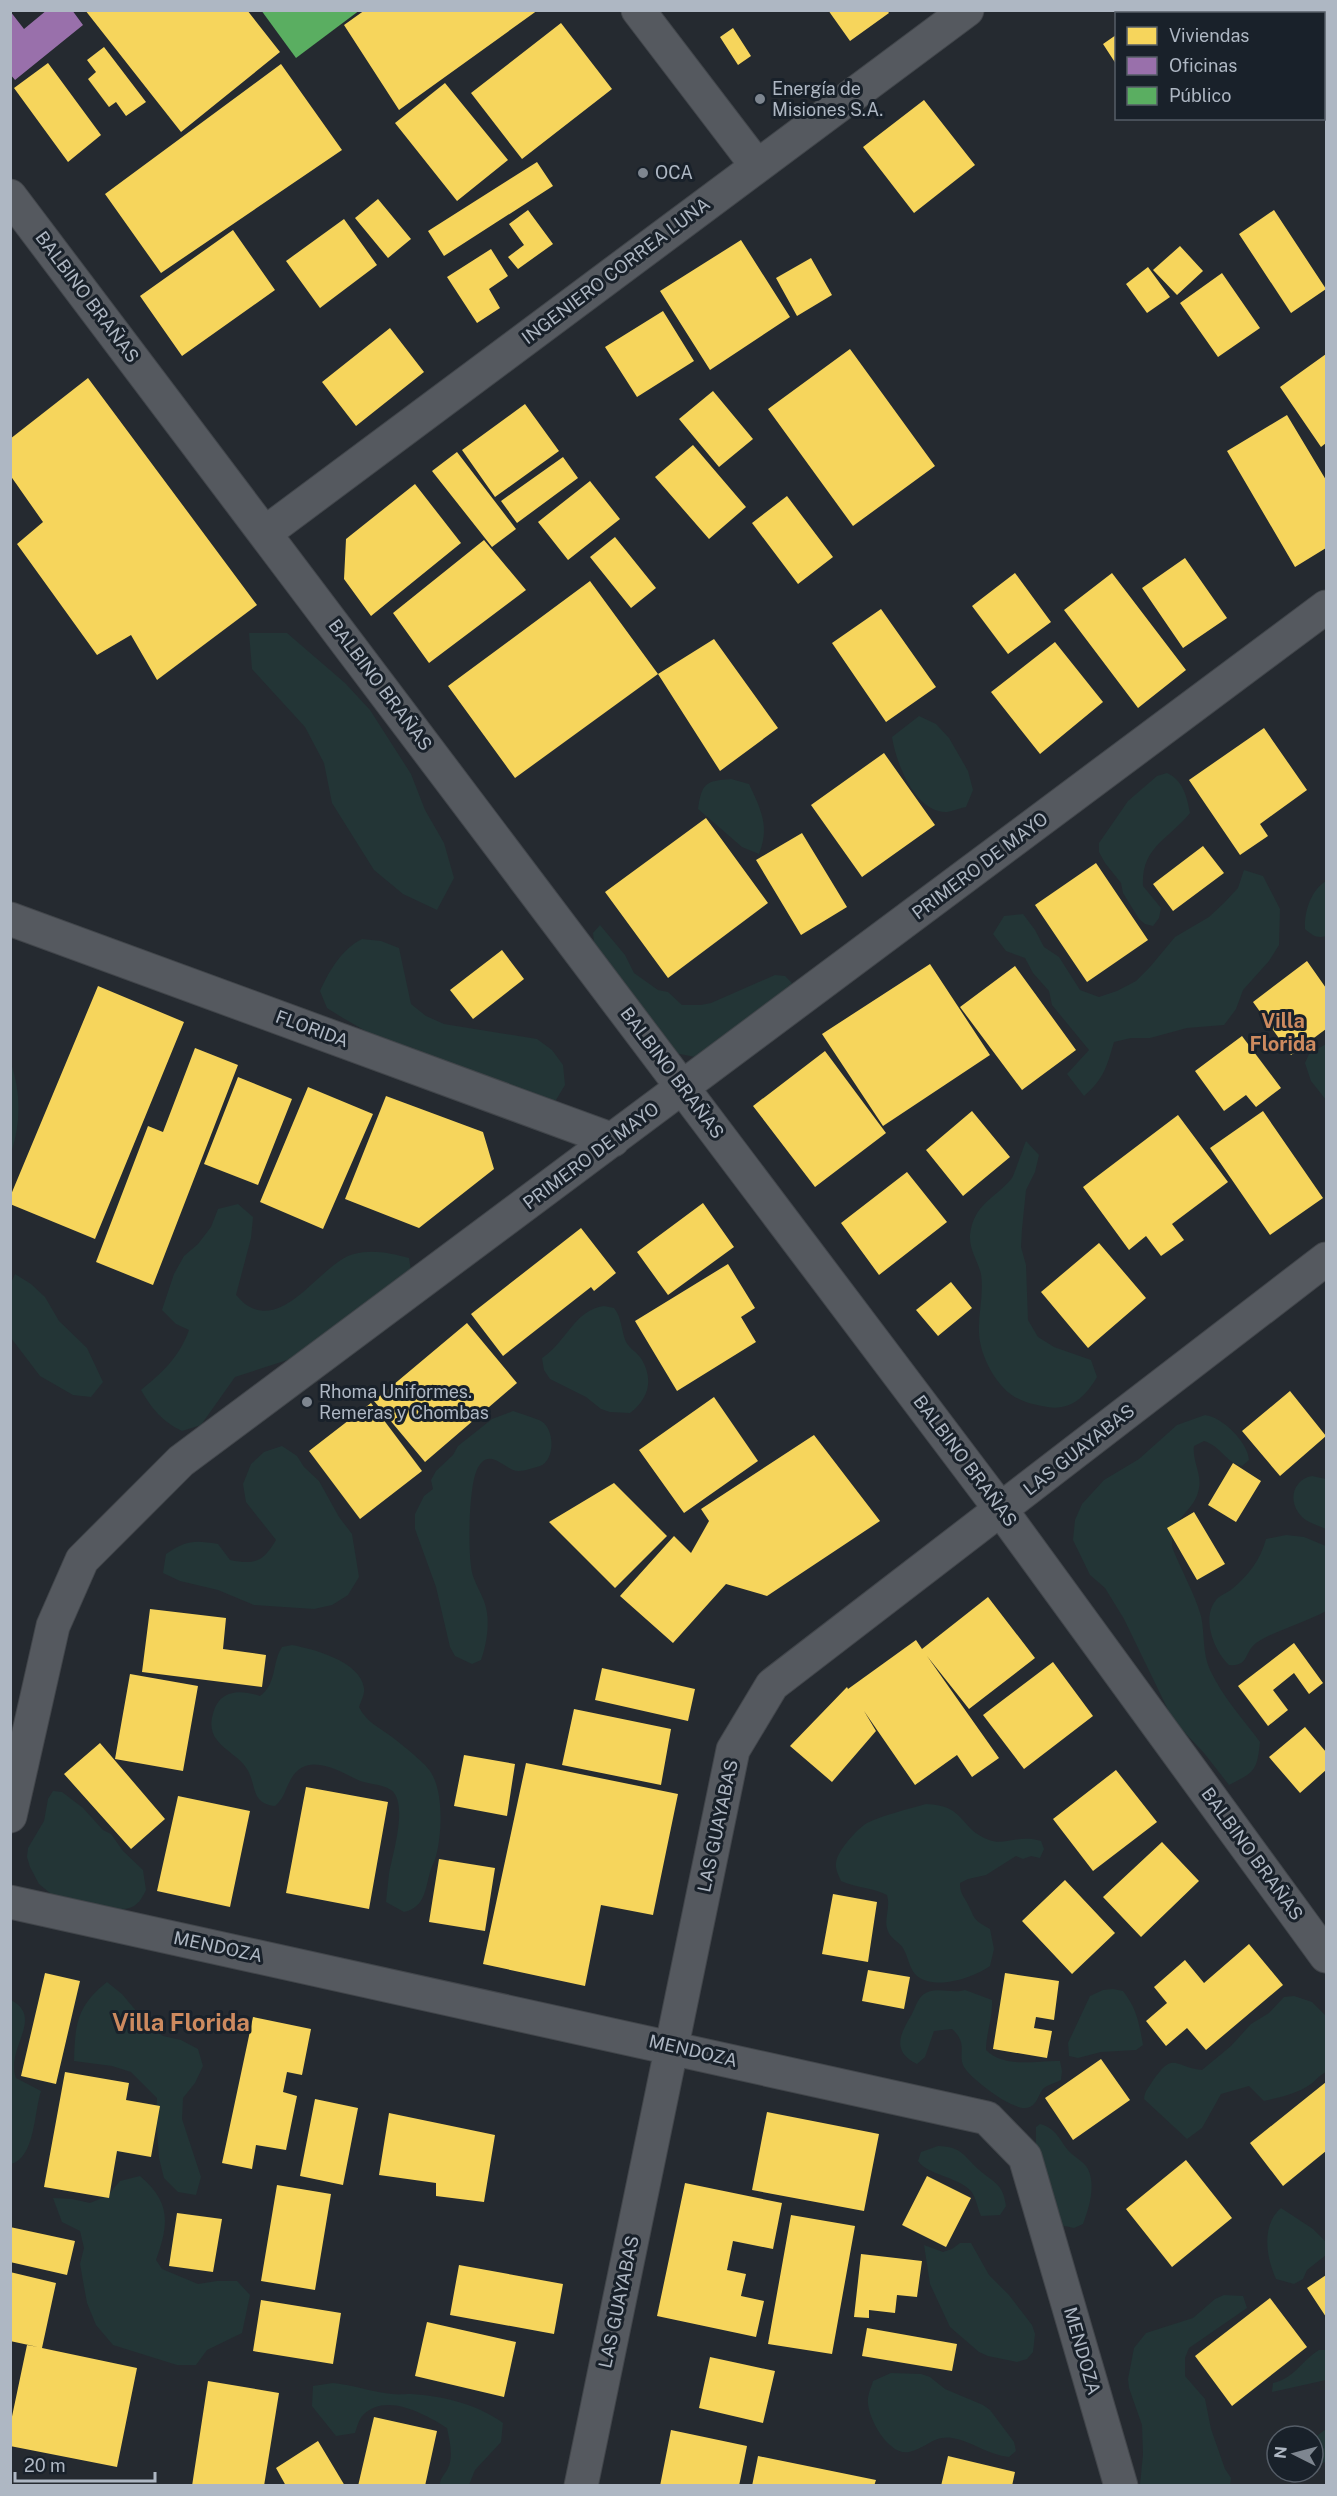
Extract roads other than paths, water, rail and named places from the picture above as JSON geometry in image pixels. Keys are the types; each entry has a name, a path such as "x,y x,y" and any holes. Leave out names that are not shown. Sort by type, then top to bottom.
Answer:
{"street":[{"path":"638,10 757,166"},
{"name":"INGENIERO CORREA LUNA","path":"265,533 967,10"},
{"name":"BALBINO BRAÑAS","path":"10,196 1001,1510 1326,1956"},
{"name":"PRIMERO DE MAYO","path":"10,1816 53,1626 82,1560 181,1461 1326,607"},
{"name":"FLORIDA","path":"10,919 613,1140"},
{"name":"LAS GUAYABAS","path":"581,2486 733,1750 772,1685 1326,1259"},
{"name":"MENDOZA","path":"10,1902 987,2118 1025,2157 1121,2486"}],"place":[{"name":"Energía de Misiones S.A.","path":"760,99"},
{"name":"OCA","path":"643,173"},
{"name":"Rhoma Uniformes. Remeras y Chombas","path":"307,1402"}],"district":[{"name":"Villa Florida","path":"1283,1032"},
{"name":"Villa Florida","path":"181,2023"}]}
